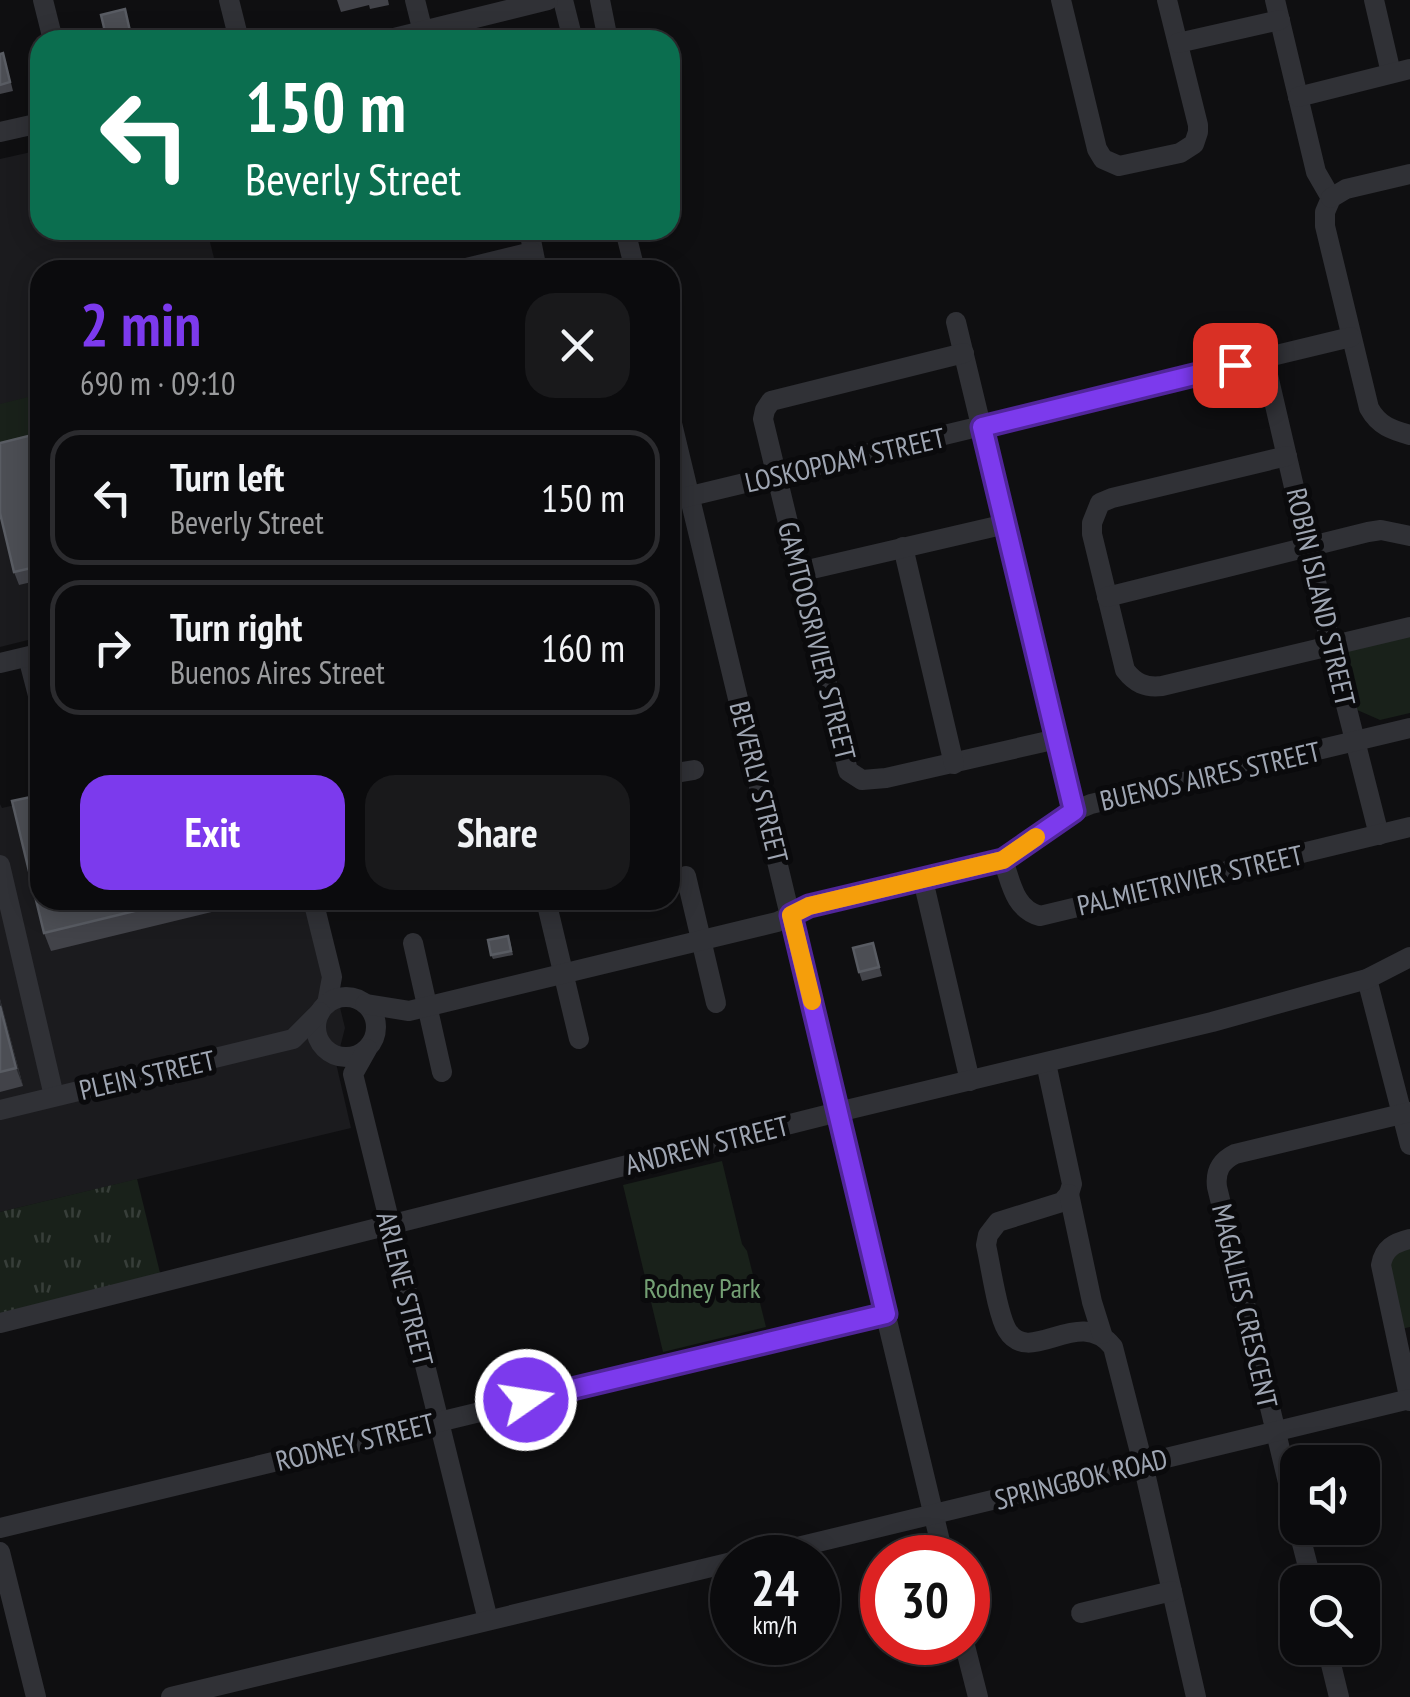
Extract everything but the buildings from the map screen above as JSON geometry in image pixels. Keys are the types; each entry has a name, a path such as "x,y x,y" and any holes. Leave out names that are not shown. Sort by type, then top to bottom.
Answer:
{"street":[{"path":"43,0 50,30"},
{"path":"229,0 236,30"},
{"path":"415,0 422,30"},
{"path":"431,30 548,0"},
{"path":"563,0 570,30"},
{"path":"600,0 606,30"},
{"path":"1061,0 1097,148 1103,159 1114,165 1180,153 1197,138 1198,125 1167,0"},
{"path":"1298,97 1401,71 1374,0"},
{"path":"1178,43 1277,10 1316,172 1331,198"},
{"path":"0,132 30,125"},
{"path":"1410,174 1346,189 1331,198 1324,212 1350,337 1370,408 1386,427 1410,435"},
{"path":"956,322 1074,811"},
{"name":"LOSKOPDAM STREET","path":"680,499 1350,337"},
{"name":"GAMTOOSRIVIER STREET","path":"964,353 780,397 765,410 763,419 799,572 848,771 862,780 870,780 1057,739"},
{"name":"ROBIN ISLAND STREET","path":"1264,358 1379,835"},
{"path":"1287,456 1100,503 1092,534 1125,670 1132,680 1152,688 1410,627"},
{"name":"BEVERLY STREET","path":"680,499 791,915 939,1535"},
{"path":"799,572 1006,524"},
{"path":"1107,598 1380,530 1410,536"},
{"path":"903,547 954,764"},
{"path":"0,663 30,656"},
{"name":"BUENOS AIRES STREET","path":"791,915 809,906 1003,860 1074,811 1091,804 1410,728"},
{"path":"680,772 694,770"},
{"name":"PALMIETRIVIER STREET","path":"1003,860 1022,907 1040,916 1410,827"},
{"path":"0,865 54,1096"},
{"path":"686,876 716,1004"},
{"path":"923,880 970,1080"},
{"path":"315,910 332,978 316,1030 337,1062 354,1074 376,1030 375,1020 332,978"},
{"path":"548,910 580,1038"},
{"path":"326,1049 348,1058 359,1054 390,1024 418,1009 777,922 791,915"},
{"path":"414,942 418,1009 442,1072"},
{"name":"ANDREW STREET","path":"0,1322 1212,1022 1367,979 1410,957"},
{"path":"1367,979 1406,1113 1410,1145"},
{"path":"293,1040 336,999 418,1009"},
{"name":"PLEIN STREET","path":"0,1110 293,1040 326,1049"},
{"path":"1046,1063 1071,1173 1069,1194 1053,1207 998,1222 988,1235 986,1246 1009,1333 1022,1342 1086,1330 1102,1334"},
{"name":"ARLENE STREET","path":"354,1074 488,1620"},
{"name":"MAGALIES CRESCENT","path":"1280,1449 1217,1187 1218,1168 1234,1154 1406,1113"},
{"path":"1069,1194 1092,1302 1102,1334 1113,1346 1143,1464 1196,1697"},
{"path":"1410,1239 1388,1248 1380,1265 1410,1400"},
{"name":"RODNEY STREET","path":"0,1528 886,1314"},
{"name":"SPRINGBOK ROAD","path":"840,1537 1410,1400"},
{"path":"0,1552 6,1601 36,1697"},
{"path":"171,1697 710,1567"},
{"path":"1081,1612 1172,1591"},
{"path":"970,1665 978,1697"},
{"path":"1331,1665 1339,1697"},
{"path":"264,1674 270,1697"}],"shaded area":[{"path":"30,152 30,240 210,240 214,260 30,260 30,640 0,647 0,159"},
{"path":"30,801 30,910 316,910 345,1028 336,1063 351,1128 0,1212 0,804 2,808"}],"green space":[{"path":"30,396 30,442 0,450 0,404"},
{"path":"1410,631 1410,713 1380,720 1355,709 1344,652"},
{"name":"Rodney Park","path":"722,1161 766,1327 663,1352 623,1185"},
{"path":"137,1179 161,1277 0,1315 0,1212"},
{"path":"1410,1246 1410,1327 1401,1329 1387,1270 1390,1256"}],"slow traffic":[{"path":"812,1001 791,915 809,906 1003,860 1036,837"}],"route":[{"path":"526,1400 886,1314 791,915 809,906 1003,860 1074,811 982,427 1235,365"}]}
